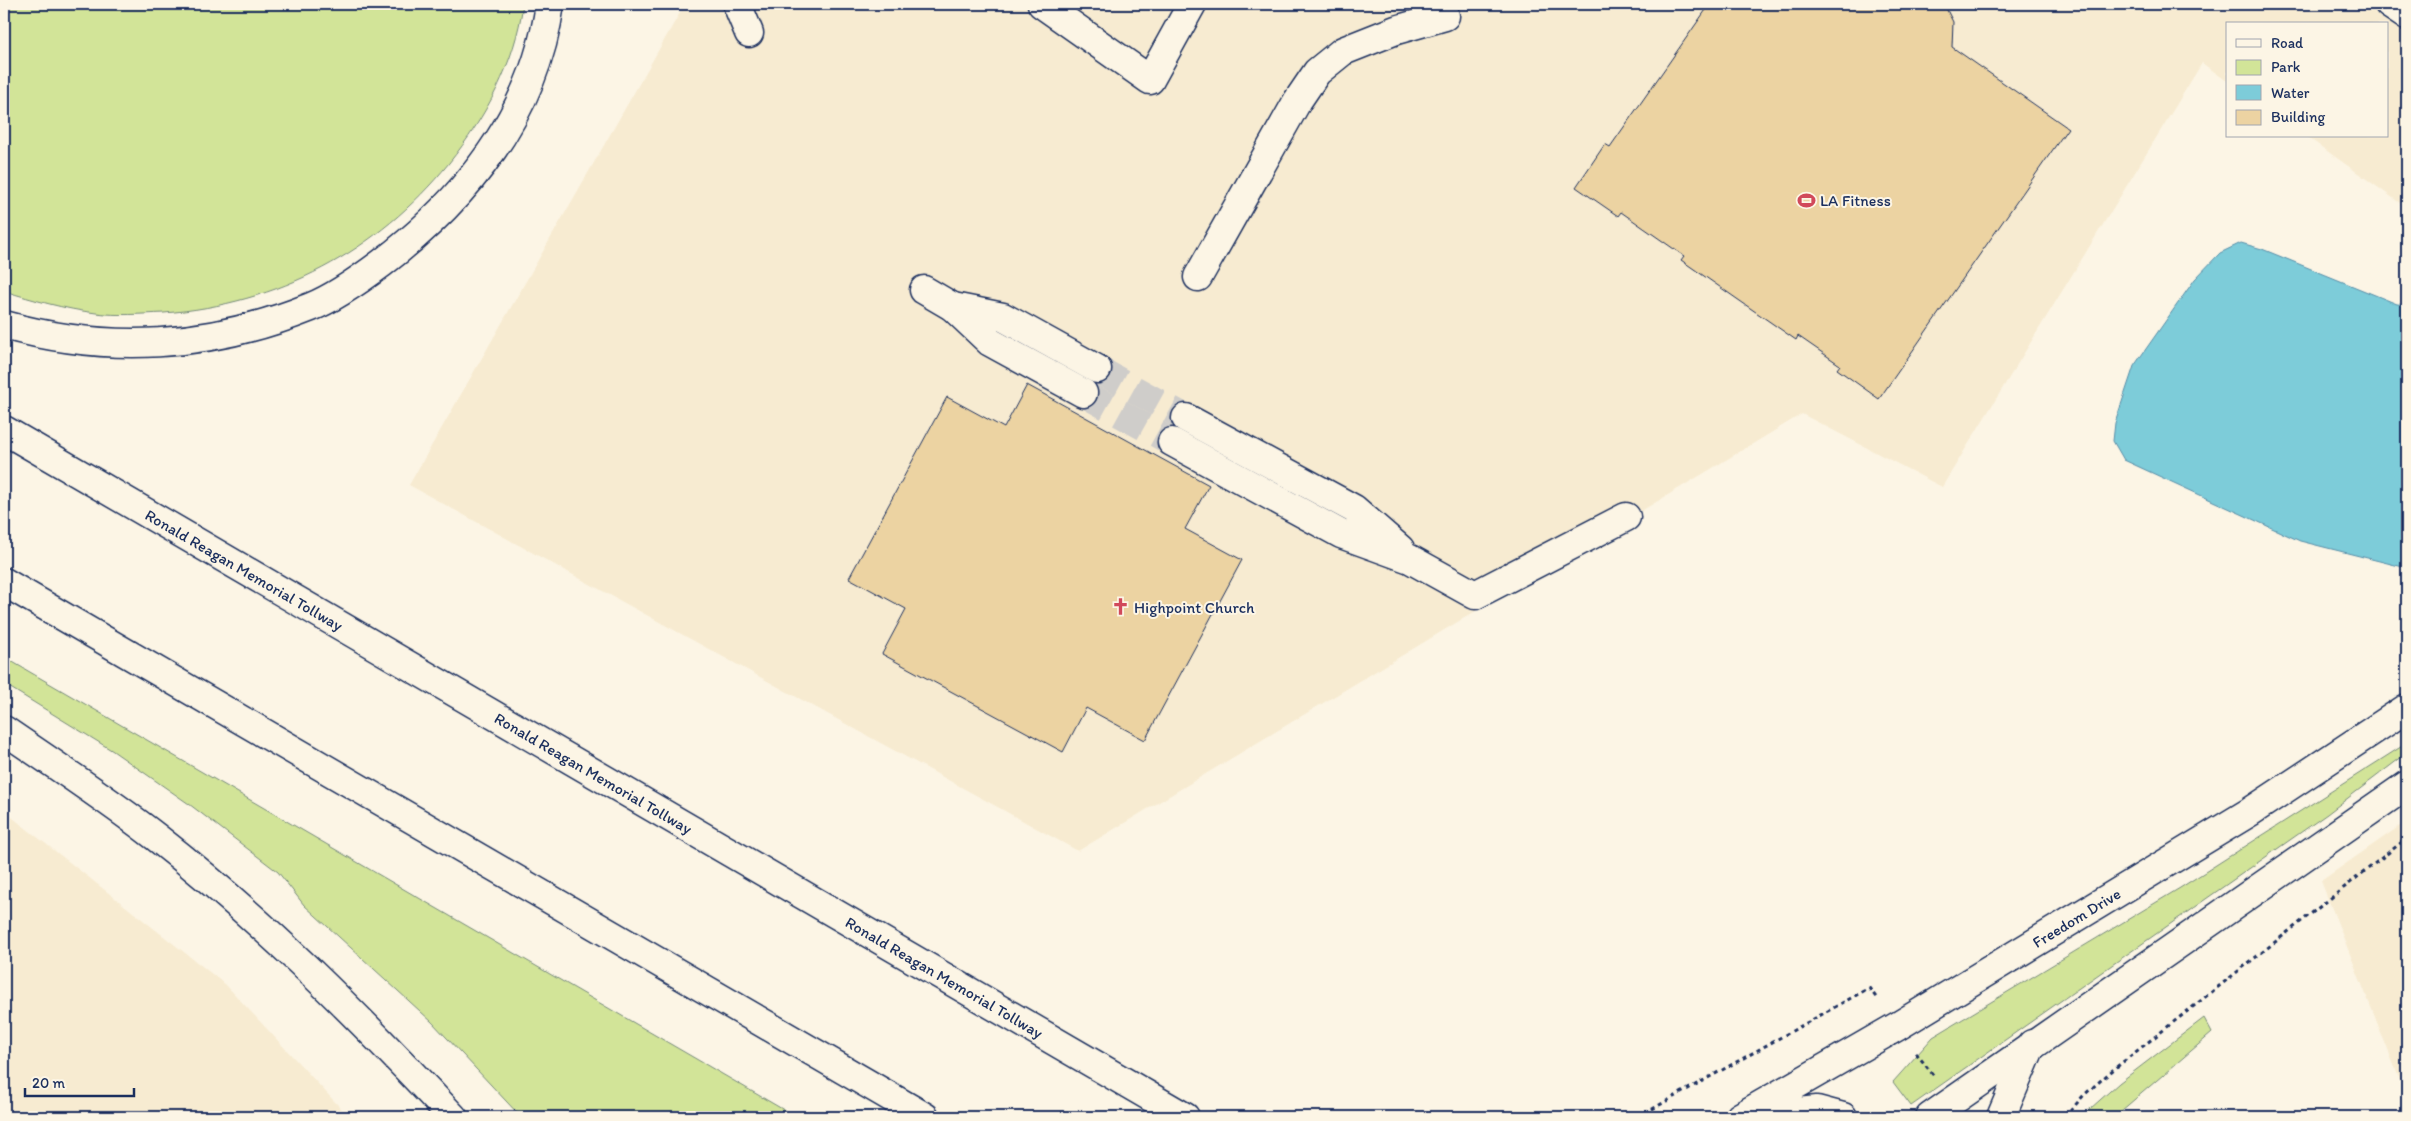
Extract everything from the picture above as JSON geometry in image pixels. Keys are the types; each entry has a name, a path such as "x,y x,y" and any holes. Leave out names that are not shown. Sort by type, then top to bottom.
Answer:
{"main road":[{"path":"4,325 38,335 79,342 119,344 164,342 207,337 249,328 313,307 366,275 418,235 451,202 484,163 512,117 535,69 550,4"},
{"path":"737,4 749,33"},
{"path":"1042,4 1150,80 1192,4"},
{"path":"2389,4 2407,16"},
{"path":"1198,276 1298,100 1317,72 1343,51 1444,10"},
{"path":"924,290 953,307 990,342 1084,393"},
{"path":"953,307 1003,317 1097,369"},
{"path":"1186,418 1354,509 1410,559"},
{"name":"Ronald Reagan Memorial Tollway","path":"4,430 1184,1117"},
{"path":"1172,442 1341,534 1410,559 1475,595 1626,517"},
{"path":"4,582 925,1117"},
{"name":"Freedom Drive","path":"1740,1117 1898,1026 2250,812 2407,708"},
{"path":"4,730 156,836 272,934 361,1019 453,1117"},
{"path":"1930,1117 2032,1044 2407,785"},
{"path":"2001,1117 2032,1044"},
{"path":"1751,1117 1817,1110 1843,1117"}],"path":[{"path":"2065,1117 2084,1095 2114,1069 2407,838"}],"shaded area":[{"path":"685,4 2407,4 2407,208 2309,138 2388,138 2388,22 2226,22 2226,80 2202,63 1942,487 1802,414 1078,851 409,485"},
{"path":"4,811 226,985 349,1117 4,1117"},
{"path":"2407,821 2407,1098 2321,881"}],"green space":[{"path":"4,4 523,4 519,26 506,68 487,108 449,163 421,195 390,223 358,247 323,268 286,285 247,298 206,308 164,313 121,315 72,309 4,291"},
{"path":"4,657 796,1117 521,1117 432,1022 304,905 278,872 189,804 113,751 4,684"},
{"path":"2407,743 2407,753 2327,814 1911,1106 1893,1082 1933,1037 2180,888"},
{"path":"2204,1018 2212,1033 2114,1117 2081,1117 2119,1083"}],"water":[{"path":"2241,243 2262,249 2397,304 2407,305 2407,568 2300,541 2124,460 2113,441 2115,423 2134,366 2195,279 2220,253"}],"building":[{"name":"LA Fitness","path":"1710,4 1944,4 1953,22 1952,47 2068,128 1879,399 1837,369 1840,365 1798,336 1796,340 1681,260 1684,256 1621,212 1618,216 1576,187 1605,144 1610,147"},
{"path":"1027,385 1209,485 1185,529 1242,560 1145,740 1086,708 1063,752 882,654 906,609 849,578 947,397 1004,428"}],"tunnel":[{"path":"1097,369 1186,418"},
{"path":"1083,393 1172,442"}],"place":[{"name":"LA Fitness","path":"1806,200"},
{"name":"Highpoint Church","path":"1120,607"}]}
